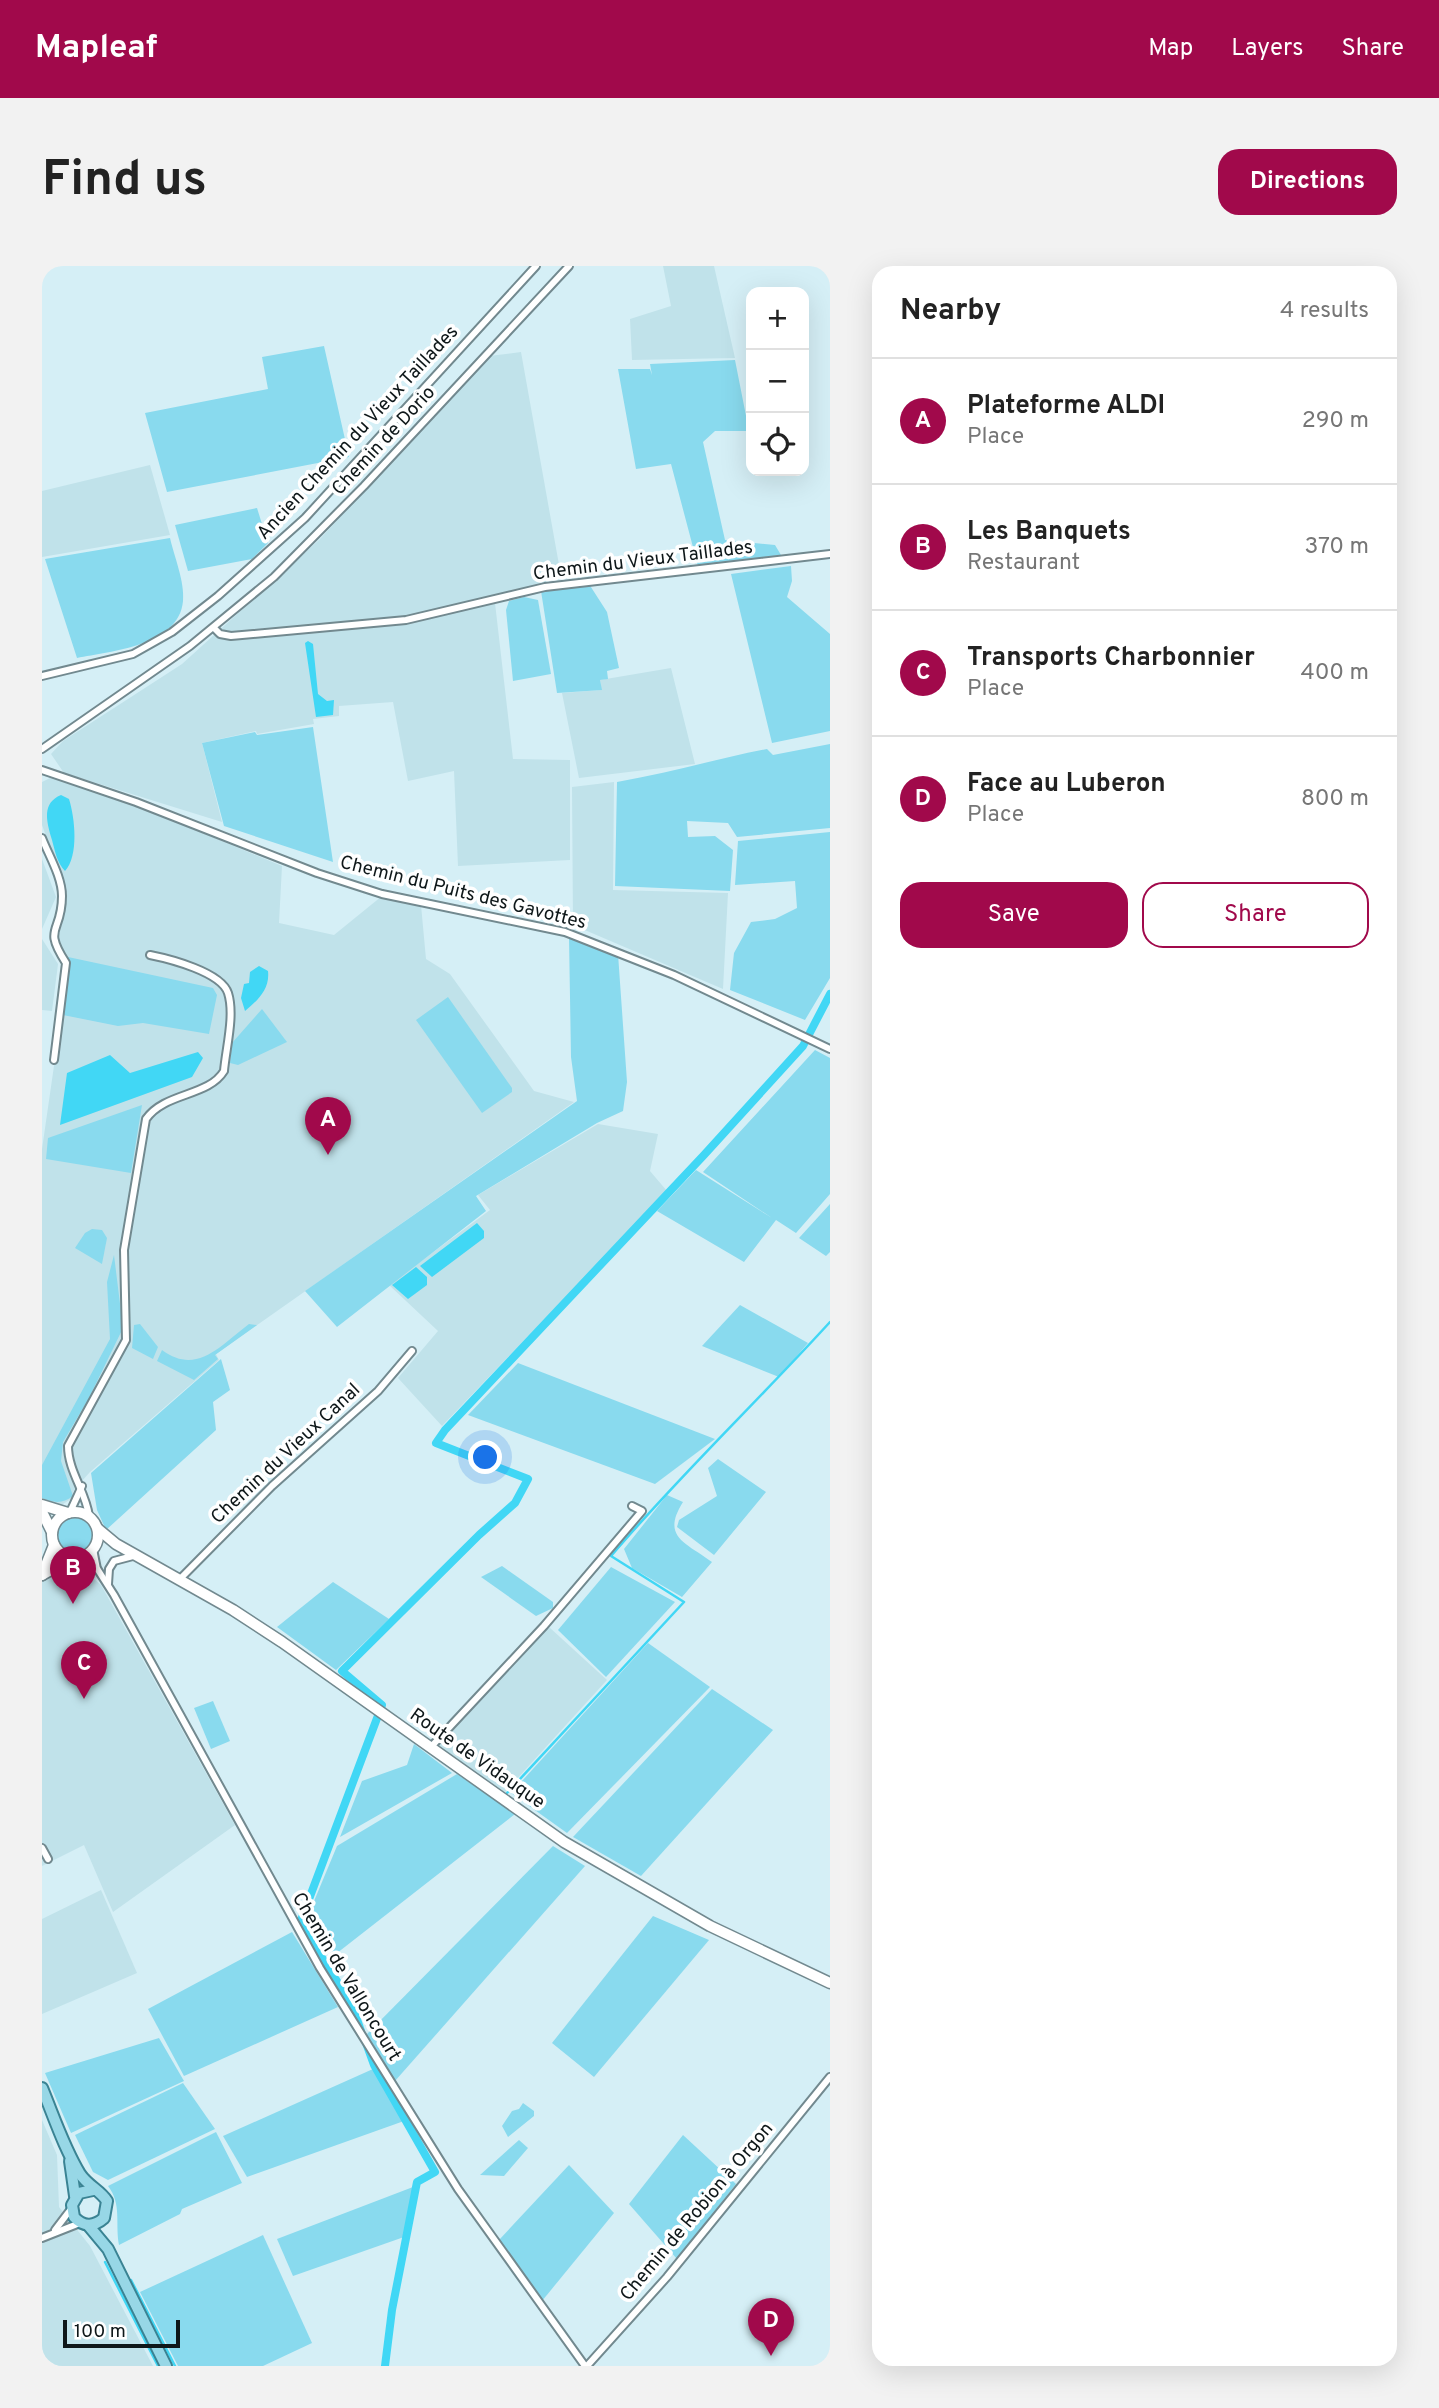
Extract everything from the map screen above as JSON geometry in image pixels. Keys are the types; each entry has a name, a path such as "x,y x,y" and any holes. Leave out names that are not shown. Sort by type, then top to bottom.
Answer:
{"main road":[{"path":"42,2088 69,2155 93,2190 107,2201 104,2218 108,2249"},
{"path":"69,2155 75,2196 71,2209 108,2249 166,2366"},
{"path":"75,2196 83,2190 93,2190"},
{"path":"84,2224 104,2218"}],"street":[{"name":"Ancien Chemin du Vieux Taillades","path":"42,677 133,654 172,632 218,596 318,503 536,266"},
{"name":"Chemin de Dorio","path":"42,748 214,628 274,577 329,523 569,266"},
{"name":"Chemin du Vieux Taillades","path":"214,628 220,634 232,636 407,620 545,587 830,554"},
{"name":"Chemin du Puits des Gavottes","path":"42,770 136,802 317,873 382,894 565,932 663,970 789,1026 830,1049"},
{"path":"42,838 62,895 52,940 54,949 66,963 54,1060"},
{"path":"94,1547 97,1529 89,1516 82,1486 70,1464 68,1447 126,1340 124,1250 146,1119 152,1110 186,1092 206,1086 224,1071 230,1002 227,990 221,983 183,962 150,955"},
{"name":"Chemin du Vieux Canal","path":"180,1579 272,1486 378,1391 412,1351"},
{"path":"52,1532 55,1524 69,1512 82,1486"},
{"path":"42,1505 89,1516"},
{"path":"430,1748 544,1626 642,1511 632,1506"},
{"path":"42,1512 52,1532 54,1545 42,1575"},
{"name":"Route de Vidauque","path":"97,1529 116,1544 180,1579 282,1642 575,1848 710,1926 830,1983"},
{"path":"42,1575 94,1547 116,1544"},
{"path":"54,1545 62,1553 76,1557"},
{"name":"Chemin de Valloncourt","path":"94,1547 97,1570"},
{"path":"108,1586 107,1577 114,1561 126,1556 141,1557"},
{"name":"Chemin de Valloncourt","path":"76,1557 97,1570 108,1586 320,1968 458,2189 586,2366"},
{"path":"42,1847 48,1859"},
{"name":"Chemin de Robion à Orgon","path":"586,2366 667,2277 830,2077"},
{"path":"54,2232 71,2209"},
{"path":"42,2238 84,2224"}],"shaded area":[{"path":"663,266 714,266 735,358 632,360 630,319 671,306"},
{"path":"324,346 349,457 167,492 145,413 268,389 262,357"},
{"path":"521,352 561,576 495,603 513,759 570,760 570,860 458,866 454,771 408,781 393,702 339,706 339,716 313,719 314,724 257,734 256,731 202,743 222,822 64,773 51,754 63,741 182,664 319,540 489,356"},
{"path":"735,360 746,416 746,431 715,431 703,442 725,540 775,545 781,555 698,566 671,464 636,469 618,369 650,369 652,375 650,364"},
{"path":"150,465 170,535 42,557 42,491"},
{"path":"257,508 268,543 252,559 188,571 175,525"},
{"path":"170,538 181,577 183,601 179,616 170,628 141,644 77,658 45,559"},
{"path":"791,566 792,581 787,597 830,634 830,731 772,743 731,574"},
{"path":"589,584 607,612 619,668 607,671 608,679 600,680 602,690 557,693 541,591"},
{"path":"524,597 538,600 551,674 513,681 506,610 509,601"},
{"path":"308,641 313,644 318,694 327,701 334,700 333,715 316,717 305,643"},
{"path":"671,668 695,764 579,778 562,693 601,690 600,680"},
{"path":"313,727 333,862 224,826 202,743 255,732 257,735"},
{"path":"830,744 830,828 737,837 728,823 687,821 688,837 715,836 733,850 730,891 615,886 617,782 767,749 773,755"},
{"path":"52,777 160,815 282,866 279,923 334,935 382,896 421,905 426,959 450,974 534,1091 574,1102 216,1354 219,1360 90,1472 74,1490 71,1499 63,1504 51,1504 42,1499 42,1149 69,962 58,942 67,894 42,825 42,782"},
{"path":"614,782 613,890 728,893 723,989 573,925 572,787"},
{"path":"61,795 69,799 74,826 74,847 65,871 57,857 47,819 48,807"},
{"path":"830,832 830,978 805,1020 730,990 734,953 751,922 775,919 797,908 795,881 735,885 738,841"},
{"path":"42,859 56,897 42,929"},
{"path":"569,937 618,954 627,1082 623,1111 597,1123 476,1196 486,1211 337,1327 305,1291 577,1101 571,1057"},
{"path":"42,939 58,964 52,1011 42,1010"},
{"path":"68,957 213,988 217,995 209,1034 143,1023 118,1026 63,1015"},
{"path":"259,966 268,971 267,983 259,998 245,1011 241,998 244,984 249,983 250,972"},
{"path":"448,997 512,1088 512,1092 482,1113 416,1020"},
{"path":"262,1009 287,1042 238,1065 230,1063 232,1043"},
{"path":"815,1050 830,1058 830,1194 796,1233 776,1220 744,1262 657,1211 696,1170 772,1218 703,1172"},
{"path":"198,1052 203,1058 192,1077 60,1125 67,1073 110,1055 130,1073"},
{"path":"142,1105 131,1173 46,1159 48,1138"},
{"path":"598,1124 658,1134 650,1171 667,1191 442,1426 398,1378 438,1331 389,1285 490,1210 478,1195"},
{"path":"830,1204 830,1252 826,1256 799,1238"},
{"path":"477,1223 484,1231 484,1238 432,1277 420,1266"},
{"path":"92,1229 102,1230 107,1238 102,1264 75,1248 85,1233"},
{"path":"114,1255 123,1328 89,1398 63,1442 61,1461 73,1496 58,1502 50,1501 42,1498 42,1465 110,1339 107,1282"},
{"path":"416,1267 427,1277 427,1285 408,1299 392,1285"},
{"path":"740,1305 808,1343 779,1377 702,1346"},
{"path":"140,1324 158,1347 153,1359 132,1348 134,1325"},
{"path":"249,1324 257,1325 215,1355 218,1359 194,1380 157,1361 162,1350 186,1360 208,1355"},
{"path":"221,1359 230,1390 213,1402 216,1430 106,1530 97,1510 91,1473"},
{"path":"518,1363 715,1439 655,1484 468,1415"},
{"path":"718,1459 766,1492 714,1555 677,1527 679,1520 717,1496 708,1468"},
{"path":"667,1495 683,1502 674,1523 679,1538 712,1562 682,1597 632,1568 624,1549"},
{"path":"75,1518 87,1523 92,1535 87,1547 75,1552 63,1547 58,1535 63,1523"},
{"path":"42,1566 61,1574 94,1579 101,1585 235,1825 113,1912 84,1845 42,1866"},
{"path":"502,1566 553,1602 553,1608 536,1616 481,1577"},
{"path":"611,1567 675,1602 606,1677 558,1630"},
{"path":"333,1582 389,1619 336,1670 277,1627"},
{"path":"549,1627 607,1680 505,1792 437,1745"},
{"path":"648,1643 710,1687 567,1833 511,1793"},
{"path":"712,1689 773,1730 641,1876 573,1837"},
{"path":"213,1701 230,1741 211,1749 194,1708"},
{"path":"414,1744 452,1773 340,1837 362,1781 407,1765"},
{"path":"457,1774 515,1814 332,1957 307,1918 337,1846"},
{"path":"553,1846 585,1866 395,2081 367,2034"},
{"path":"101,1890 137,1973 42,2014 42,1919"},
{"path":"653,1916 709,1940 594,2077 552,2043"},
{"path":"292,1932 338,2007 184,2076 148,2009"},
{"path":"159,2038 184,2081 71,2133 45,2073"},
{"path":"373,2069 404,2121 247,2177 223,2136"},
{"path":"183,2083 215,2129 108,2180 93,2172 75,2135"},
{"path":"523,2103 534,2111 534,2116 508,2137 502,2126 512,2111 519,2109"},
{"path":"42,2120 57,2155 59,2207 90,2246 153,2366 42,2366"},
{"path":"216,2132 242,2183 182,2209 180,2214 119,2245 117,2207 108,2186"},
{"path":"683,2135 736,2184 677,2259 629,2204"},
{"path":"519,2140 528,2148 504,2176 480,2175"},
{"path":"569,2165 614,2213 542,2301 499,2240"},
{"path":"413,2187 404,2237 293,2276 277,2239"},
{"path":"263,2235 312,2343 263,2366 178,2366 140,2292"}],"waterway":[{"path":"361,2031 352,2005 300,1923 382,1705 342,1671 479,1535 515,1503 528,1479 436,1443 445,1430 803,1046 830,994"},
{"path":"507,1793 684,1602 611,1556 664,1496 830,1322"},
{"path":"366,2043 374,2065 435,2172 417,2182 392,2310 385,2366"},
{"path":"105,2262 158,2366"},
{"path":"131,2280 175,2366"}],"place":[{"name":"Plateforme ALDI","path":"328,1155"},
{"name":"Les Banquets","path":"73,1604"},
{"name":"Transports Charbonnier","path":"84,1699"},
{"name":"Face au Luberon","path":"771,2356"}]}
